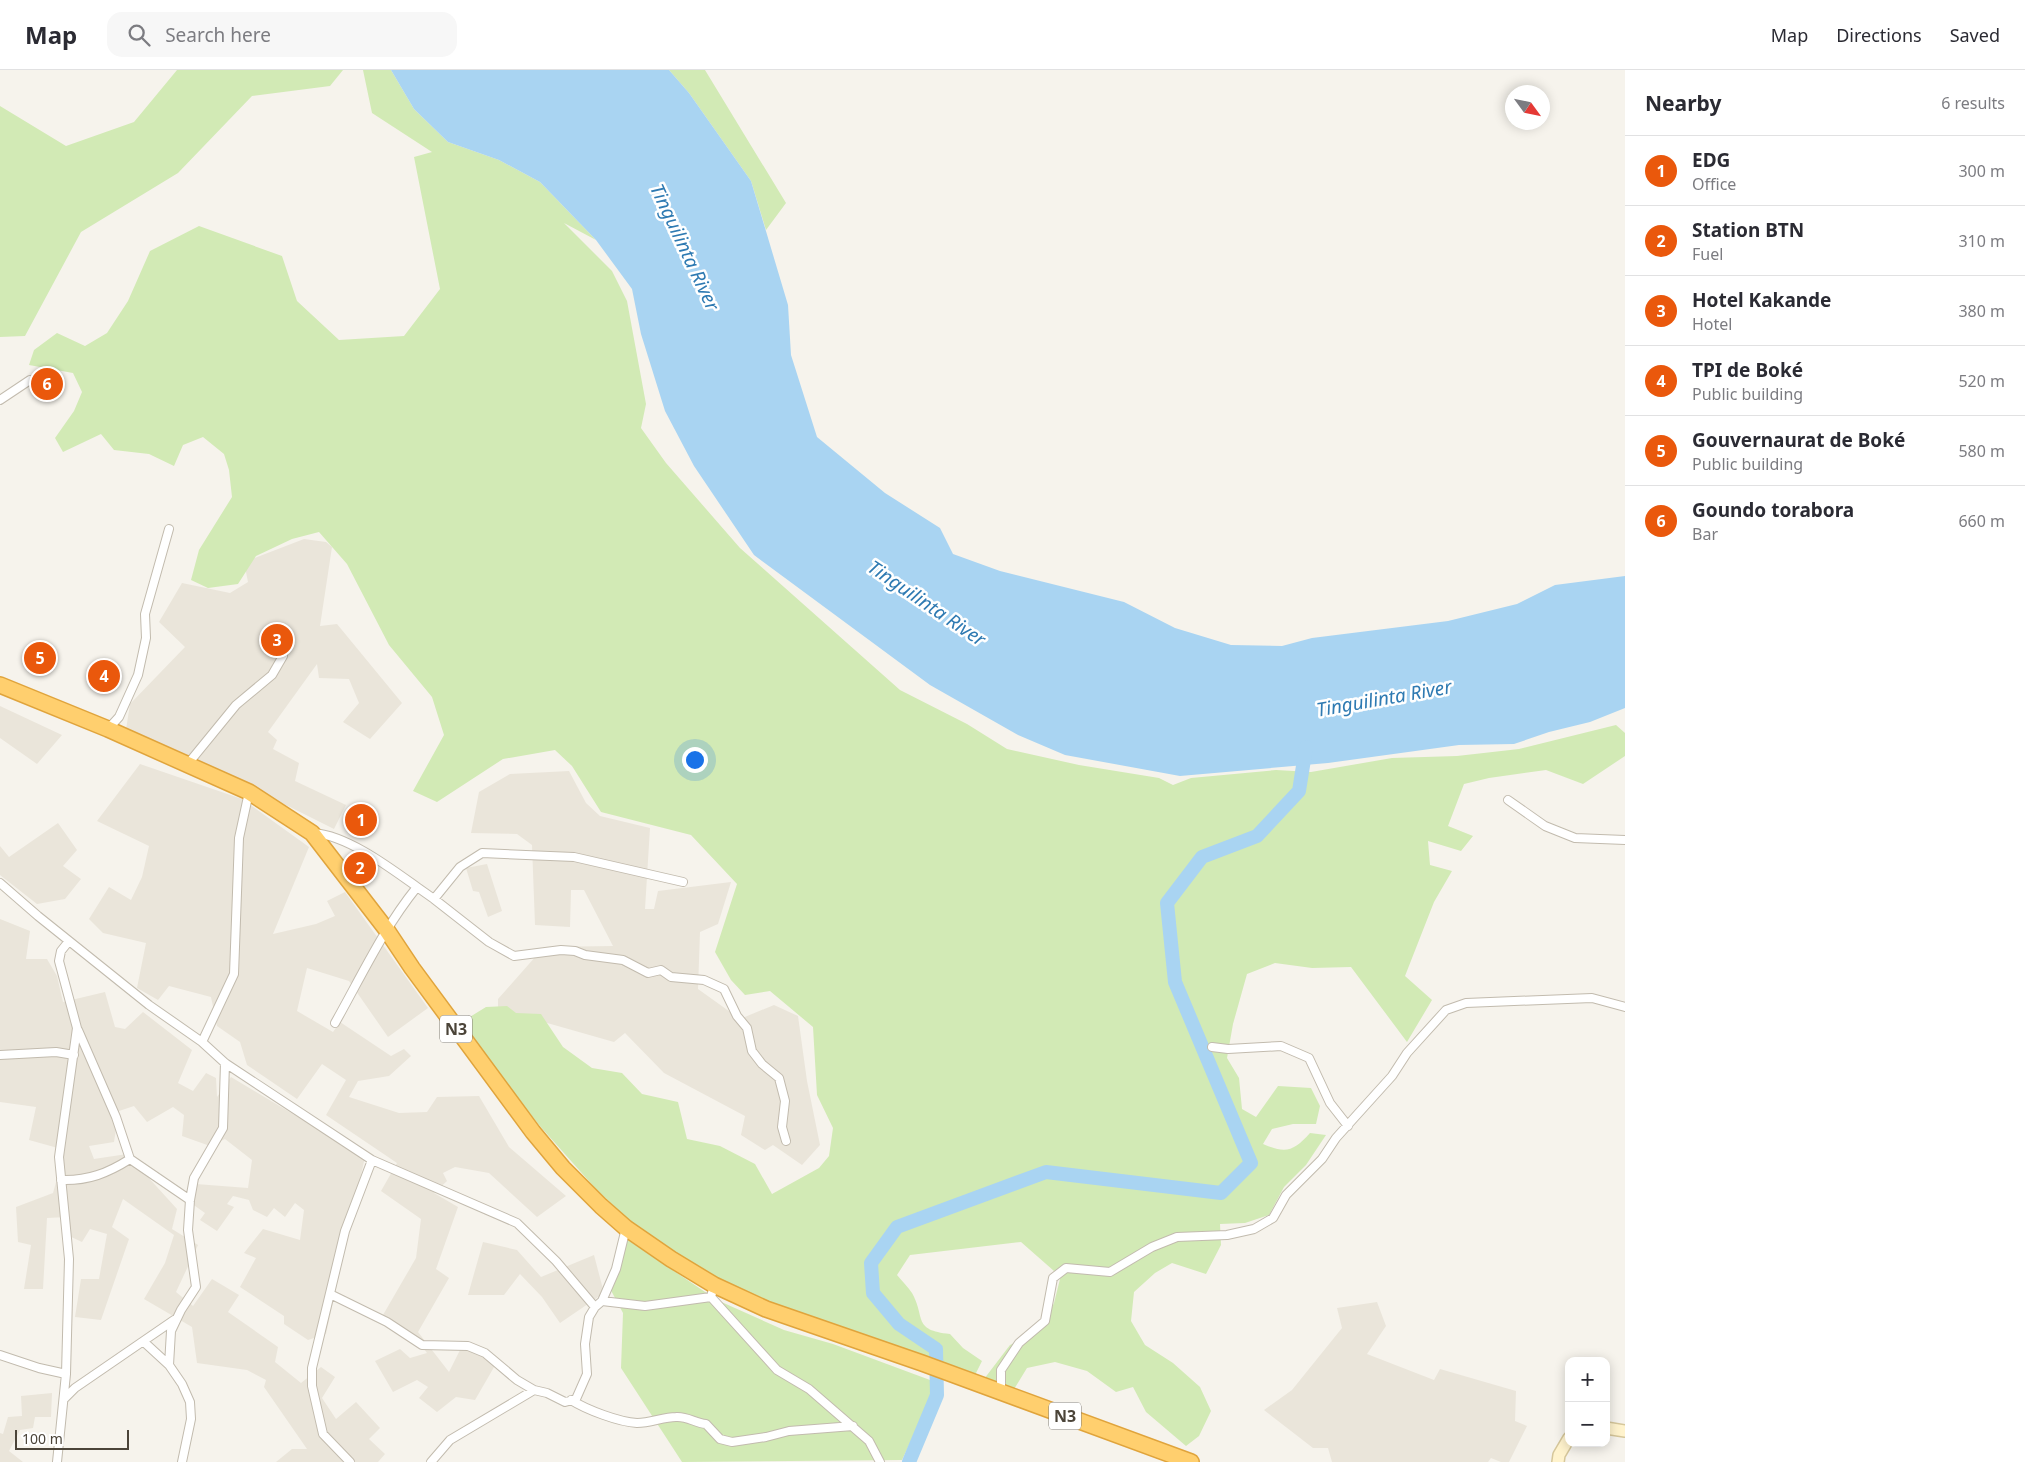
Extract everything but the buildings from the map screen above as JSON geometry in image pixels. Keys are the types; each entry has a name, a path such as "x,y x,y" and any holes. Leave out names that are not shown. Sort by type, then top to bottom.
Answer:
{"highway":[{"name":"N3","path":"0,685 108,729 249,792 312,833 386,929 412,968 532,1132 563,1168 626,1228 713,1291 922,1363 1191,1462"}],"street":[{"path":"0,400 30,380"},
{"path":"108,729 119,717 138,675 146,638 145,614 169,529"},
{"path":"187,764 236,705 272,675 283,656"},
{"path":"202,1042 234,974 239,838 249,792"},
{"path":"1508,800 1545,826 1575,838 1625,840"},
{"path":"312,833 330,834 390,867 488,942 514,956 561,950 575,951 585,955 623,960 648,973 662,970 671,977 704,980 724,989 737,1016 747,1028 752,1051 762,1064 779,1078 785,1101 782,1127 786,1141"},
{"path":"434,899 460,867 482,852 574,857 683,882"},
{"path":"0,883 69,941 202,1042 225,1063 372,1160 517,1223 556,1261 595,1307"},
{"path":"335,1023 373,957 386,929 417,887"},
{"path":"69,941 61,951 59,961 77,1028 116,1117 130,1159 190,1200"},
{"path":"1001,1392 1001,1370 1019,1343 1045,1321 1052,1278 1066,1268 1110,1272 1144,1251 1177,1237 1227,1235 1254,1230 1274,1218 1286,1195 1322,1159 1392,1076 1407,1052 1446,1010 1466,1003 1592,998 1625,1008"},
{"path":"57,1462 66,1374 69,1259 59,1157 77,1028"},
{"path":"1212,1047 1228,1049 1281,1046 1309,1058 1330,1103 1348,1126"},
{"path":"0,1055 56,1052 74,1055"},
{"path":"169,1365 171,1331 196,1287 188,1230 190,1200 194,1178 223,1128 225,1063"},
{"path":"61,1180 77,1181 107,1173 130,1159"},
{"path":"350,1462 323,1434 312,1386 312,1368 345,1231 372,1160"},
{"path":"330,1294 387,1322 422,1345 468,1346 485,1352 516,1380 534,1390 547,1393 565,1402 576,1399 582,1390 587,1374 586,1329 595,1307 602,1301 616,1270 626,1228"},
{"path":"602,1301 645,1306 713,1291 777,1370 810,1389 853,1426 869,1441 880,1462"},
{"path":"64,1399 75,1388 178,1317"},
{"path":"144,1342 169,1365 182,1384 190,1402 190,1418 182,1462"},
{"path":"0,1355 39,1368 66,1374"},
{"path":"431,1462 450,1440 534,1390"},
{"path":"571,1400 587,1410 636,1423 678,1416 686,1418 697,1424 706,1424 720,1439 732,1442 766,1437 789,1431 853,1426"},
{"path":"1610,1429 1625,1431"},
{"path":"1558,1462 1565,1447"}],"shaded area":[{"path":"304,539 326,542 332,547 320,626 337,624 402,703 370,739 343,722 359,703 349,679 319,678 317,664 268,732 277,740 273,749 299,763 295,781 346,805 334,829 290,807 125,736 130,704 185,647 159,622 182,583 230,593 248,582 244,562"},
{"path":"0,706 62,735 37,764 0,738"},
{"path":"140,764 242,799 309,847 273,934 316,924 335,916 327,901 345,892 428,1008 388,1037 349,981 307,968 297,1011 333,1032 340,1022 391,1056 404,1049 411,1056 389,1076 358,1081 349,1097 399,1113 427,1112 437,1097 479,1096 509,1147 566,1196 537,1217 489,1173 455,1167 443,1173 447,1181 434,1193 458,1207 436,1269 449,1278 418,1332 449,1372 461,1348 481,1352 497,1362 475,1400 456,1397 437,1412 419,1398 428,1387 417,1380 393,1392 375,1361 400,1349 410,1358 427,1353 415,1337 383,1315 416,1258 421,1219 381,1191 397,1163 326,1115 346,1080 322,1064 297,1099 247,1065 240,1042 217,1026 211,997 169,986 158,1000 137,988 146,943 103,933 89,919 109,887 131,900 142,877 149,846 97,821"},
{"path":"569,771 586,803 600,816 650,828 645,909 654,909 658,891 731,882 718,924 700,932 698,989 740,1019 774,1005 798,1016 807,1081 820,1145 802,1165 773,1145 765,1150 741,1135 745,1116 664,1073 625,1033 614,1042 498,1009 498,999 544,947 613,946 584,890 571,890 570,927 535,925 532,845 517,834 471,833 479,792 510,774"},
{"path":"58,823 77,850 63,866 81,879 65,899 37,904 0,875 0,846 9,857"},
{"path":"487,864 502,911 488,917 479,892 473,891 466,868"},
{"path":"0,919 30,931 26,959 47,959 57,976 63,1002 105,992 115,1027 125,1029 143,1012 192,1050 178,1083 193,1091 206,1073 216,1078 217,1097 231,1077 365,1157 326,1334 308,1340 284,1324 284,1316 240,1287 256,1258 244,1253 263,1229 300,1240 304,1210 295,1203 285,1217 274,1208 267,1217 253,1210 249,1200 233,1196 227,1204 234,1207 217,1231 200,1220 205,1213 188,1201 196,1184 248,1188 252,1160 225,1139 210,1146 182,1136 184,1115 173,1107 147,1122 134,1106 119,1111 114,1142 89,1146 94,1159 127,1154 177,1209 172,1229 198,1245 176,1292 193,1306 212,1279 239,1295 228,1312 278,1347 275,1362 301,1383 321,1367 335,1377 322,1398 336,1419 356,1402 380,1428 369,1439 385,1454 378,1462 276,1462 292,1449 307,1449 264,1387 266,1380 247,1370 197,1363 192,1327 144,1299 165,1263 174,1235 123,1199 112,1227 129,1239 101,1320 75,1317 81,1279 99,1279 107,1234 90,1229 82,1242 67,1235 67,1217 47,1218 43,1289 24,1289 31,1245 18,1242 16,1207 53,1193 65,1150 29,1140 36,1107 0,1102"},
{"path":"483,1242 517,1250 541,1277 594,1255 604,1293 560,1323 542,1297 520,1274 504,1295 468,1295"},
{"path":"1377,1302 1386,1326 1367,1354 1434,1380 1440,1369 1516,1391 1515,1421 1527,1426 1509,1462 1501,1462 1491,1458 1488,1462 1332,1462 1328,1448 1313,1448 1264,1410 1292,1390 1342,1328 1337,1308"},
{"path":"52,1393 51,1417 35,1417 33,1428 20,1430 9,1451 23,1462 0,1462 0,1433 3,1434 8,1417 22,1416 21,1396"}],"green space":[{"path":"177,70 343,70 330,86 252,96 178,173 81,232 25,336 0,337 0,106 66,146 134,122"},
{"path":"363,70 391,70 414,109 448,142 499,160 540,182 596,240 564,223 612,271 627,301 646,404 641,428 666,463 740,548 900,690 967,724 1007,749 1079,765 1159,778 1173,785 1191,778 1276,770 1311,772 1392,758 1457,756 1519,749 1616,725 1625,733 1625,756 1583,784 1546,770 1489,778 1464,784 1448,826 1473,836 1461,851 1428,841 1430,865 1452,871 1434,902 1405,976 1432,1000 1407,1042 1351,967 1312,968 1275,963 1247,974 1233,1024 1227,1058 1239,1078 1242,1109 1256,1117 1278,1086 1311,1088 1320,1106 1316,1124 1293,1124 1272,1129 1263,1144 1284,1150 1299,1144 1310,1133 1326,1135 1306,1165 1284,1187 1269,1215 1245,1223 1220,1224 1221,1245 1206,1274 1172,1263 1155,1273 1134,1292 1131,1321 1145,1345 1173,1363 1200,1387 1211,1411 1199,1436 1186,1446 1146,1412 1133,1387 1116,1392 1087,1371 1055,1362 1027,1368 1011,1394 981,1383 1010,1345 1041,1330 1054,1303 1061,1275 1070,1265 1054,1271 1021,1242 910,1255 897,1275 912,1293 925,1326 938,1332 950,1334 963,1348 982,1361 975,1375 744,1296 647,1237 596,1189 539,1125 460,1023 486,1007 507,1006 516,1013 541,1014 563,1047 592,1068 622,1073 642,1094 678,1102 687,1139 720,1146 755,1164 772,1194 819,1168 829,1156 833,1128 817,1095 813,1027 770,991 745,995 731,980 715,952 737,884 691,835 601,812 572,766 555,750 503,759 437,802 413,791 444,735 432,697 389,645 347,564 319,532 292,539 256,556 238,584 208,588 191,580 199,550 232,497 229,470 224,454 203,437 183,445 174,466 149,454 114,450 101,434 63,452 55,438 74,411 82,392 73,373 29,365 34,350 57,333 85,346 107,333 128,301 150,251 199,226 282,256 297,301 339,340 404,336 440,289 414,157 432,152 372,113"},
{"path":"669,70 705,70 786,203 766,230 751,181 689,93"},
{"path":"625,1238 717,1300 784,1330 833,1344 930,1380 930,1400 902,1460 682,1462 621,1368 623,1313 606,1281"}],"water":[{"name":"Tinguilinta River","path":"391,70 669,70 689,93 751,181 788,305 791,355 817,437 885,493 940,528 953,554 1000,571 1124,602 1175,628 1231,645 1282,646 1312,638 1448,621 1517,604 1555,585 1625,576 1625,708 1590,722 1549,732 1514,744 1459,745 1328,763 1180,776 1065,755 1018,735 930,685 754,555 694,466 665,411 641,334 632,289 596,240 540,182 499,160 448,142 414,109"}],"waterway":[{"path":"909,1462 937,1395 936,1349 899,1324 873,1293 871,1263 897,1227 1046,1172 1221,1193 1251,1163 1175,982 1167,903 1202,857 1257,836 1299,791 1306,747"}],"place":[{"name":"Goundo torabora","path":"47,384"},
{"name":"Hotel Kakande","path":"277,640"},
{"name":"Gouvernaurat de Boké","path":"40,658"},
{"name":"TPI de Boké","path":"104,676"},
{"name":"EDG","path":"361,820"},
{"name":"Station BTN","path":"360,868"}]}
